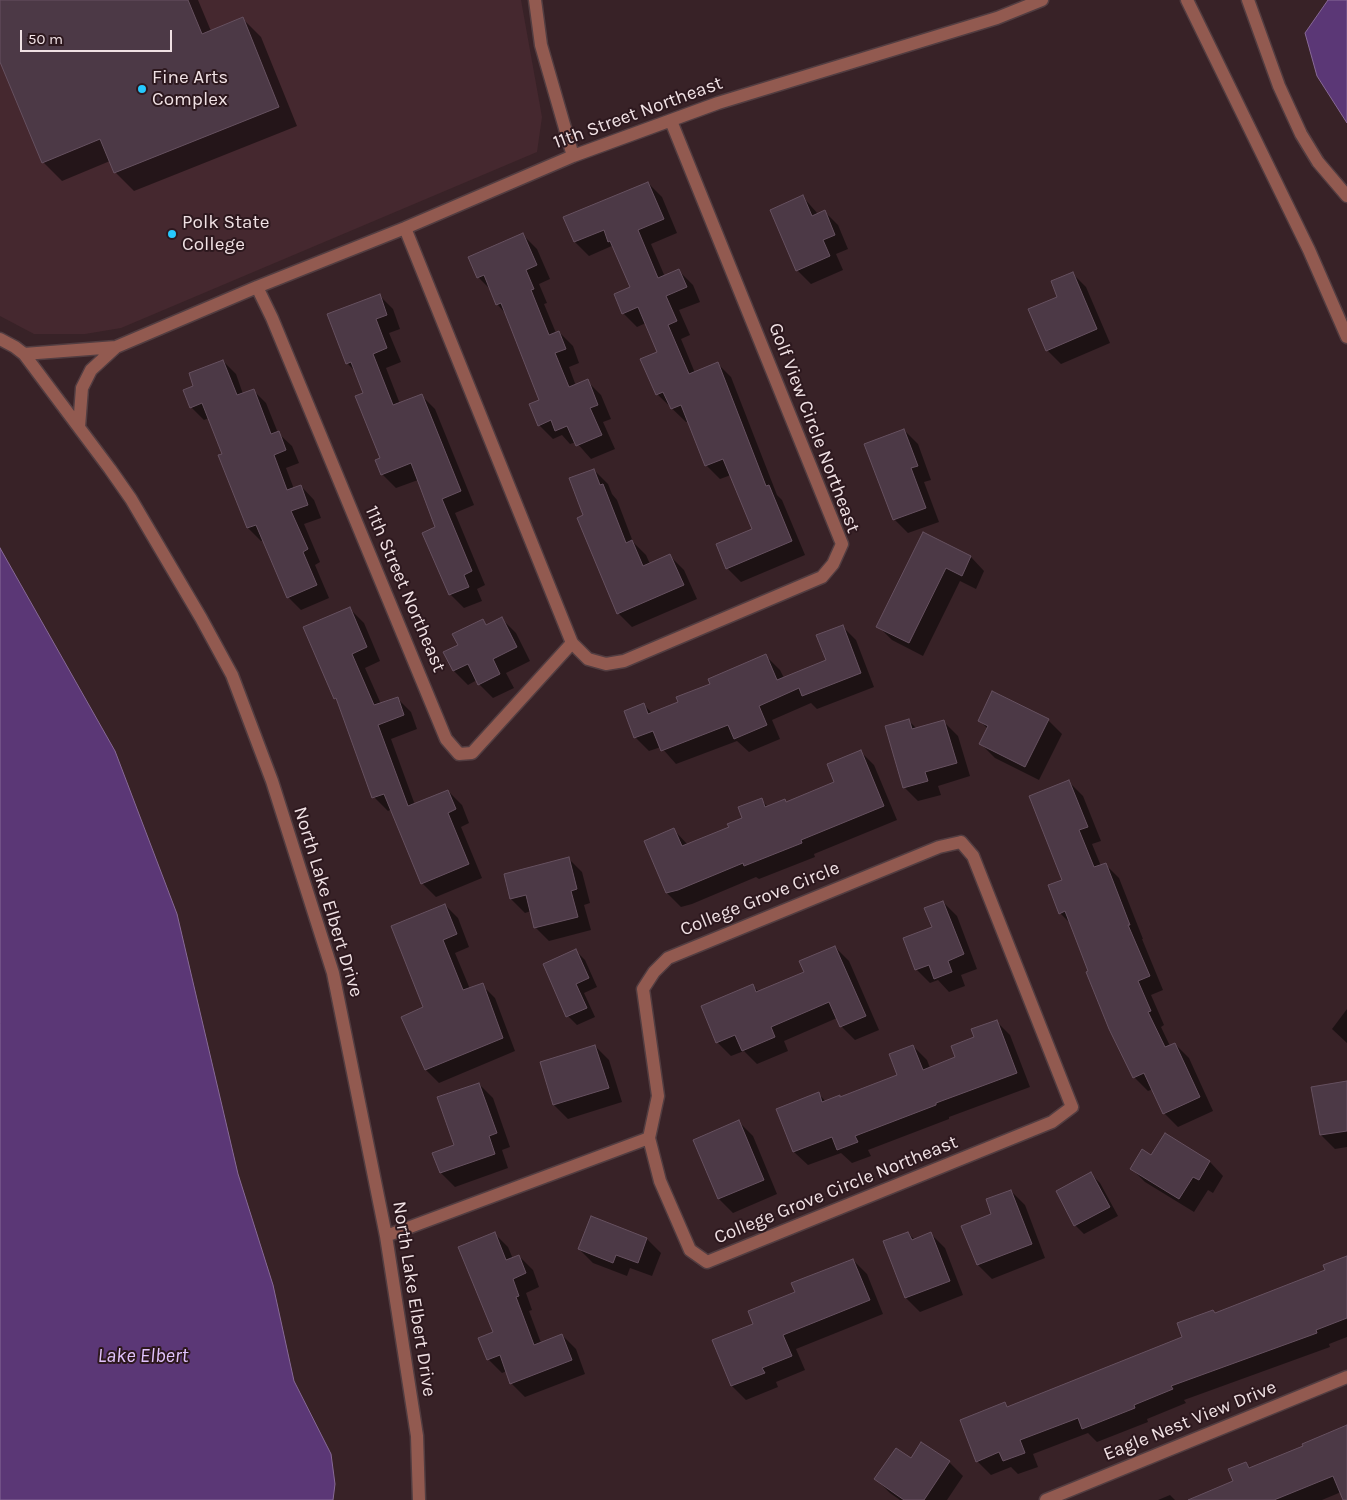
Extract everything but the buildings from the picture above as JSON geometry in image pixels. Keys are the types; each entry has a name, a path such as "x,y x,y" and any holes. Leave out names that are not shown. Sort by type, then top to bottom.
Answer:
{"street":[{"path":"535,0 541,45 573,156"},
{"name":"11th Street Northeast","path":"24,354 116,347 405,228 573,156 671,122 718,103 997,18 1042,0"},
{"path":"1188,0 1301,232 1347,337"},
{"path":"1248,0 1280,86 1301,134 1318,162 1347,196"},
{"name":"Golf View Circle Northeast","path":"405,228 572,643 588,659 606,664 624,661 822,577 833,564 842,544 671,122"},
{"name":"11th Street Northeast","path":"258,287 446,739 459,754 472,753 572,643"},
{"path":"0,339 24,354"},
{"path":"79,426 82,388 86,379 91,370 116,347"},
{"name":"North Lake Elbert Drive","path":"24,354 79,426 131,500 201,618 232,675 272,781 333,973 386,1236 417,1436 419,1500"},
{"name":"College Grove Circle","path":"649,1138 658,1096 643,989 654,972 668,958 939,847 961,842 973,856 1000,924"},
{"name":"College Grove Circle Northeast","path":"649,1138 660,1182 690,1250 708,1262 1052,1122 1072,1107 1000,924"},
{"path":"386,1236 649,1138"},
{"name":"Eagle Nest View Drive","path":"1046,1500 1347,1378"}],"shaded area":[{"name":"Polk State College","path":"0,0 521,0 542,117 537,152 121,328 85,334 34,334 0,316"}],"water":[{"path":"1328,0 1347,0 1347,123 1317,76 1305,33"},
{"name":"Lake Elbert","path":"0,548 115,751 177,914 238,1174 273,1285 294,1381 331,1454 335,1484 333,1500 0,1500"}],"place":[{"name":"Fine Arts Complex","path":"142,89"},
{"name":"Polk State College","path":"172,234"}]}
